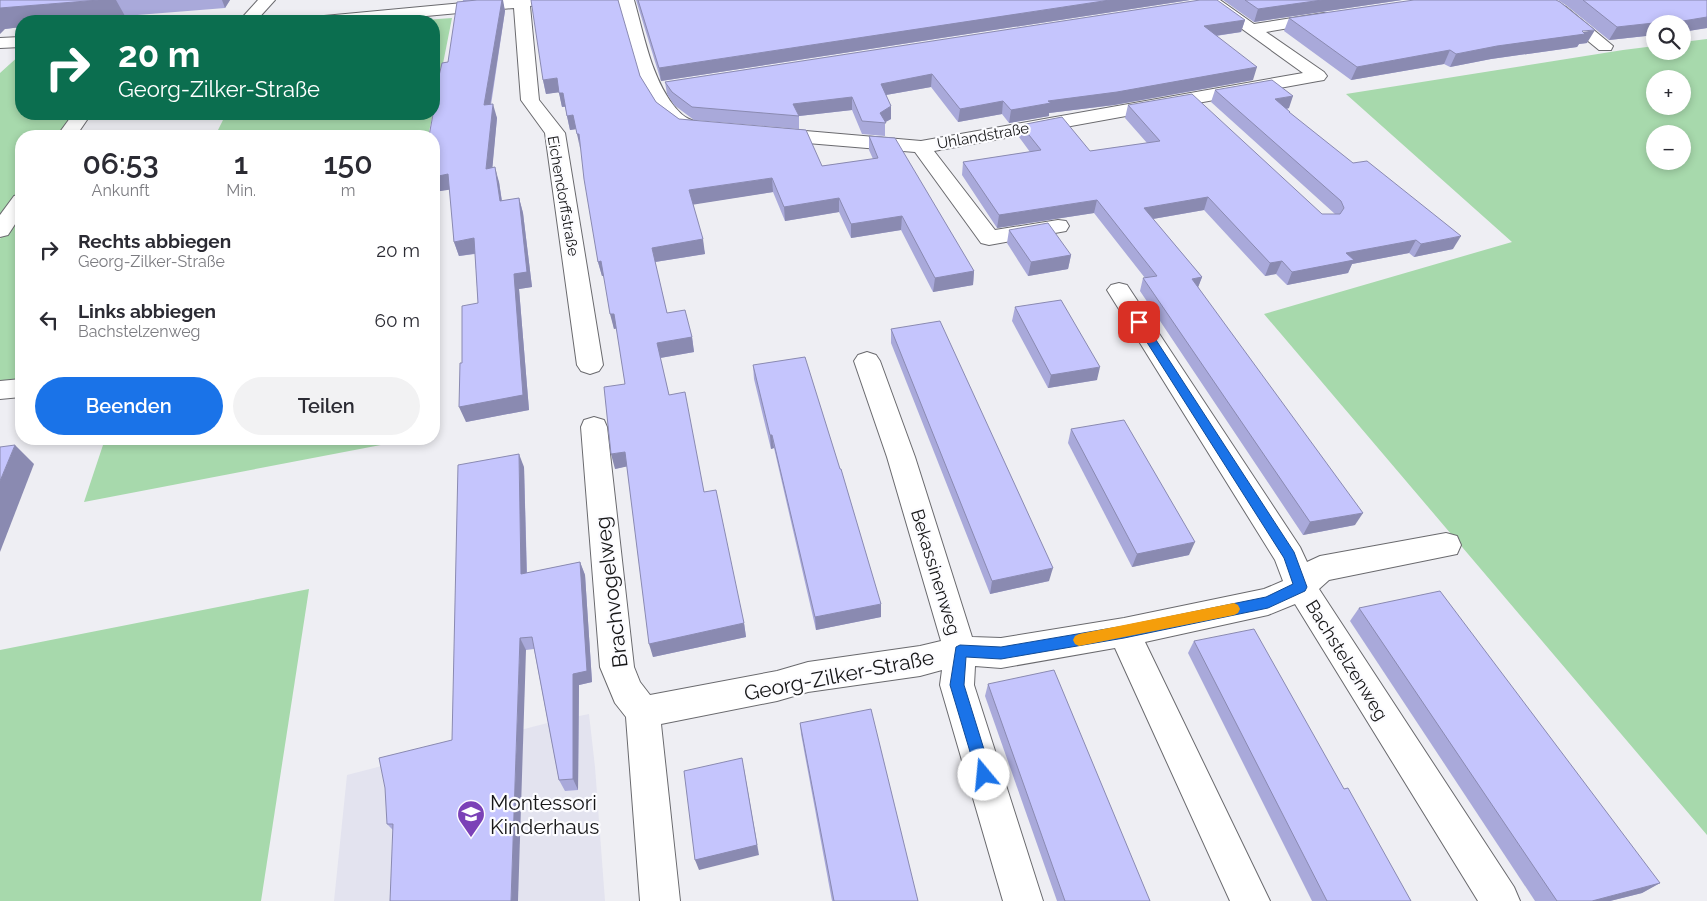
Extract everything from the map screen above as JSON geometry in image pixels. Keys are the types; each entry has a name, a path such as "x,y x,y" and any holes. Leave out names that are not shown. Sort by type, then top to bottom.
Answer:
{"street":[{"path":"253,15 267,0"},
{"path":"390,15 545,0"},
{"path":"626,0 653,89 666,110 688,127 717,130"},
{"path":"1542,0 1560,10 1605,46"},
{"name":"Eichendorffstraße","path":"522,3 530,100 555,133 590,365"},
{"name":"Uhlandstraße","path":"756,133 921,147 1200,105 1318,76 1251,29 1206,3"},
{"path":"1251,29 1343,16"},
{"path":"0,43 15,42"},
{"path":"653,89 672,86"},
{"path":"921,147 989,238 1058,226"},
{"path":"0,230 15,209"},
{"name":"Bachstelzenweg","path":"1119,290 1289,556 1301,587 1500,901"},
{"name":"Bekassinenweg","path":"867,361 901,457 960,651 957,685 1022,901"},
{"path":"0,390 15,389"},
{"name":"Brachvogelweg","path":"594,427 617,666 627,692 643,712"},
{"name":"Georg-Zilker-Straße","path":"643,712 777,686 808,678 920,661 960,651 1001,653 1124,632 1268,602 1301,587 1320,569 1446,545"},
{"path":"1124,632 1250,901"},
{"path":"643,712 660,901"}],"shaded area":[{"name":"Montessori Kinderhaus","path":"589,714 605,901 334,901 347,775 559,720"}],"green space":[{"path":"452,18 440,79 440,19"},
{"path":"1707,39 1707,835 1264,314 1512,242 1346,94 1646,47 1646,60 1691,60 1691,41"},
{"path":"15,59 15,120 71,120 64,130 15,130 15,200 0,221 0,73"},
{"path":"223,120 432,120 429,130 218,130"},
{"path":"15,217 15,381 0,383 0,239"},
{"path":"103,445 381,445 84,502"},
{"path":"309,589 261,901 0,901 0,650"}],"building":[{"path":"0,0 99,0 0,8"},
{"path":"502,0 484,105 493,104 486,169 495,167 500,201 519,198 527,272 514,274 523,395 459,407 460,363 462,363 462,306 478,303 474,238 454,242 448,174 440,176 440,130 430,130 432,120 440,120 440,72 442,63 448,62 457,2"},
{"path":"531,0 618,0 640,76 656,102 679,119 806,130 822,166 878,158 869,136 895,138 974,271 935,278 902,216 851,224 839,198 784,207 772,178 689,190 703,239 652,248 667,313 685,310 692,337 657,343 669,395 685,392 704,492 716,490 744,623 649,644 625,452 611,454 604,387 625,384 614,314 610,314 601,261 598,262 584,179 579,134 577,134 573,115 567,116 563,93 559,93 557,78 543,80"},
{"path":"638,0 1110,0 659,68"},
{"path":"1200,0 1217,0 1245,20 1204,26 1257,67 1117,92 1048,101 1051,103 1011,110 1003,101 960,109 932,74 881,84 891,106 880,113 886,123 862,121 852,97 793,104 799,116 692,107 672,92 665,82"},
{"path":"1245,0 1322,0 1258,9"},
{"path":"1414,0 1556,0 1595,30 1582,31 1585,34 1497,46 1456,54 1450,50 1357,67 1289,18"},
{"path":"1583,0 1707,0 1707,17 1691,20 1691,15 1646,15 1646,24 1617,27"},
{"path":"1272,80 1293,96 1275,99 1289,112 1353,163 1367,161 1461,236 1421,244 1416,240 1346,253 1354,260 1292,272 1282,261 1270,263 1208,197 1144,208 1202,277 1192,279 1363,513 1310,522 1143,278 1157,276 1097,200 999,215 963,162 1041,150 1021,125 1062,117 1090,151 1160,141 1128,105 1192,94 1322,214 1340,214 1344,208 1341,201 1215,90"},
{"path":"1048,223 1071,255 1031,262 1009,230"},
{"path":"1061,300 1100,367 1051,375 1015,307"},
{"path":"940,321 1053,568 992,581 891,329"},
{"path":"805,357 881,604 815,617 772,435 770,435 753,365"},
{"path":"1124,420 1195,542 1137,554 1071,429"},
{"path":"15,445 0,481 0,447"},
{"path":"519,454 521,574 580,562 587,671 573,674 573,779 559,780 532,637 520,638 511,901 390,901 393,824 387,824 385,788 379,758 452,740 458,465"},
{"path":"1440,591 1660,883 1592,901 1557,901 1359,608"},
{"path":"1254,629 1344,789 1348,788 1411,901 1327,901 1194,641"},
{"path":"1054,670 1150,901 1065,901 988,684"},
{"path":"871,709 918,901 834,901 800,723"},
{"path":"742,758 757,845 695,860 684,771"}],"slow traffic":[{"path":"1079,640 1234,609"}],"place":[{"name":"Montessori Kinderhaus","path":"471,838"}],"route":[{"path":"984,775 957,685 960,651 1001,653 1124,632 1268,602 1301,587 1289,556 1139,322"}]}
